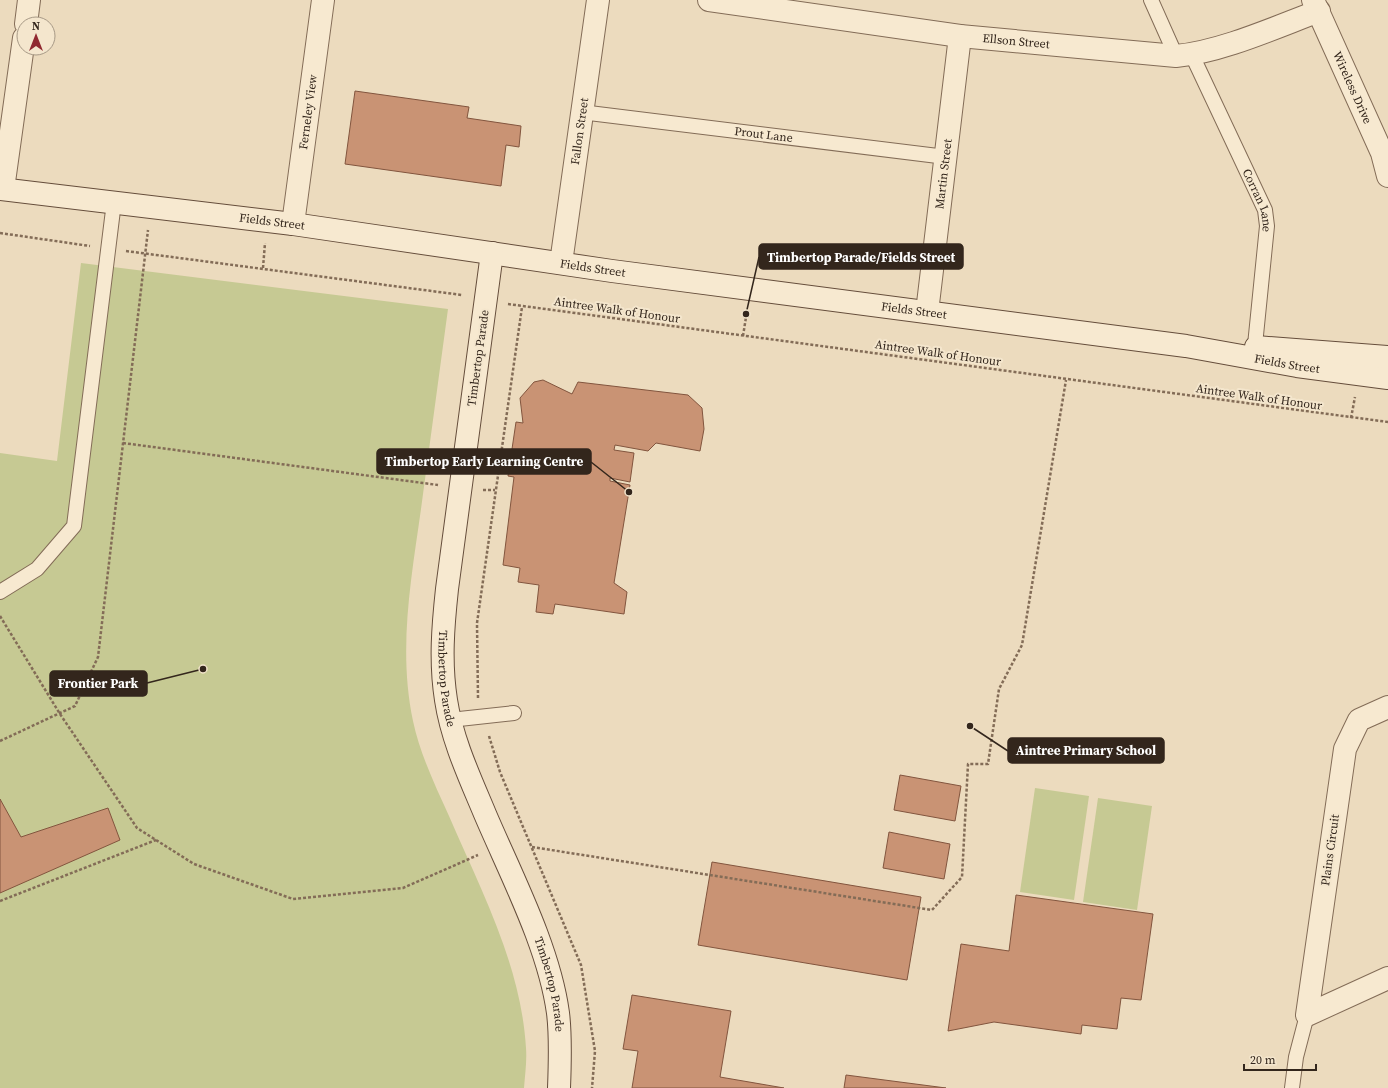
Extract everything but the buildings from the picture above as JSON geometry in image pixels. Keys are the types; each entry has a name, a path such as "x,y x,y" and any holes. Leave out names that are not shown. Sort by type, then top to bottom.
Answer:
{"street":[{"path":"27,16 29,0"},
{"name":"Ferneley View","path":"293,224 323,0"},
{"name":"Fallon Street","path":"561,263 581,112 598,0"},
{"name":"Ellson Street","path":"709,0 960,36 1184,55 1264,32 1316,6"},
{"name":"Wireless Drive","path":"1316,6 1385,151 1388,176"},
{"name":"Martin Street","path":"927,312 960,36"},
{"path":"1,189 21,56"},
{"name":"Fields Street","path":"1,189 293,224 561,263 1186,346 1254,353 1388,357"},
{"name":"Timbertop Parade","path":"492,253 460,488 442,635 443,673 450,720 471,780 535,932 551,983 558,1012 560,1037 559,1088"},
{"name":"Fields Street","path":"1254,353 1388,378"},
{"name":"Plains Circuit","path":"1307,1015 1345,749 1359,720 1388,707"},
{"path":"1307,1015 1388,978"}],"lane":[{"name":"Corran Lane","path":"1151,0 1184,55 1265,210 1267,226 1254,353"},
{"name":"Prout Lane","path":"581,112 946,156"},
{"path":"0,592 37,569 74,526 114,202"},
{"path":"450,720 514,713"},
{"name":"Plains Circuit","path":"1292,1088 1296,1057 1307,1015"}],"path":[{"path":"0,741 75,706 98,657 151,207"},
{"name":"Aintree Walk of Honour","path":"0,233 109,249 486,298 522,307 1388,422"},
{"path":"532,847 932,910 962,877 968,764 988,764 999,689 1022,645 1066,380"},
{"path":"123,442 460,488 495,490"},
{"path":"0,616 60,714 137,828 194,864 293,899 403,888 498,845"},
{"path":"0,901 156,840"}],"green space":[{"path":"81,263 448,309 410,589 406,641 409,694 416,733 433,781 486,900 508,958 523,1017 526,1053 524,1088 0,1088 0,453 57,461"},
{"path":"1035,788 1089,796 1074,900 1020,892"},
{"path":"1098,798 1152,806 1137,910 1083,902"}],"place":[{"name":"Timbertop Parade/Fields Street","path":"746,314"},
{"name":"Timbertop Early Learning Centre","path":"629,492"},
{"name":"Frontier Park","path":"203,669"},
{"name":"Aintree Primary School","path":"970,726"}]}
